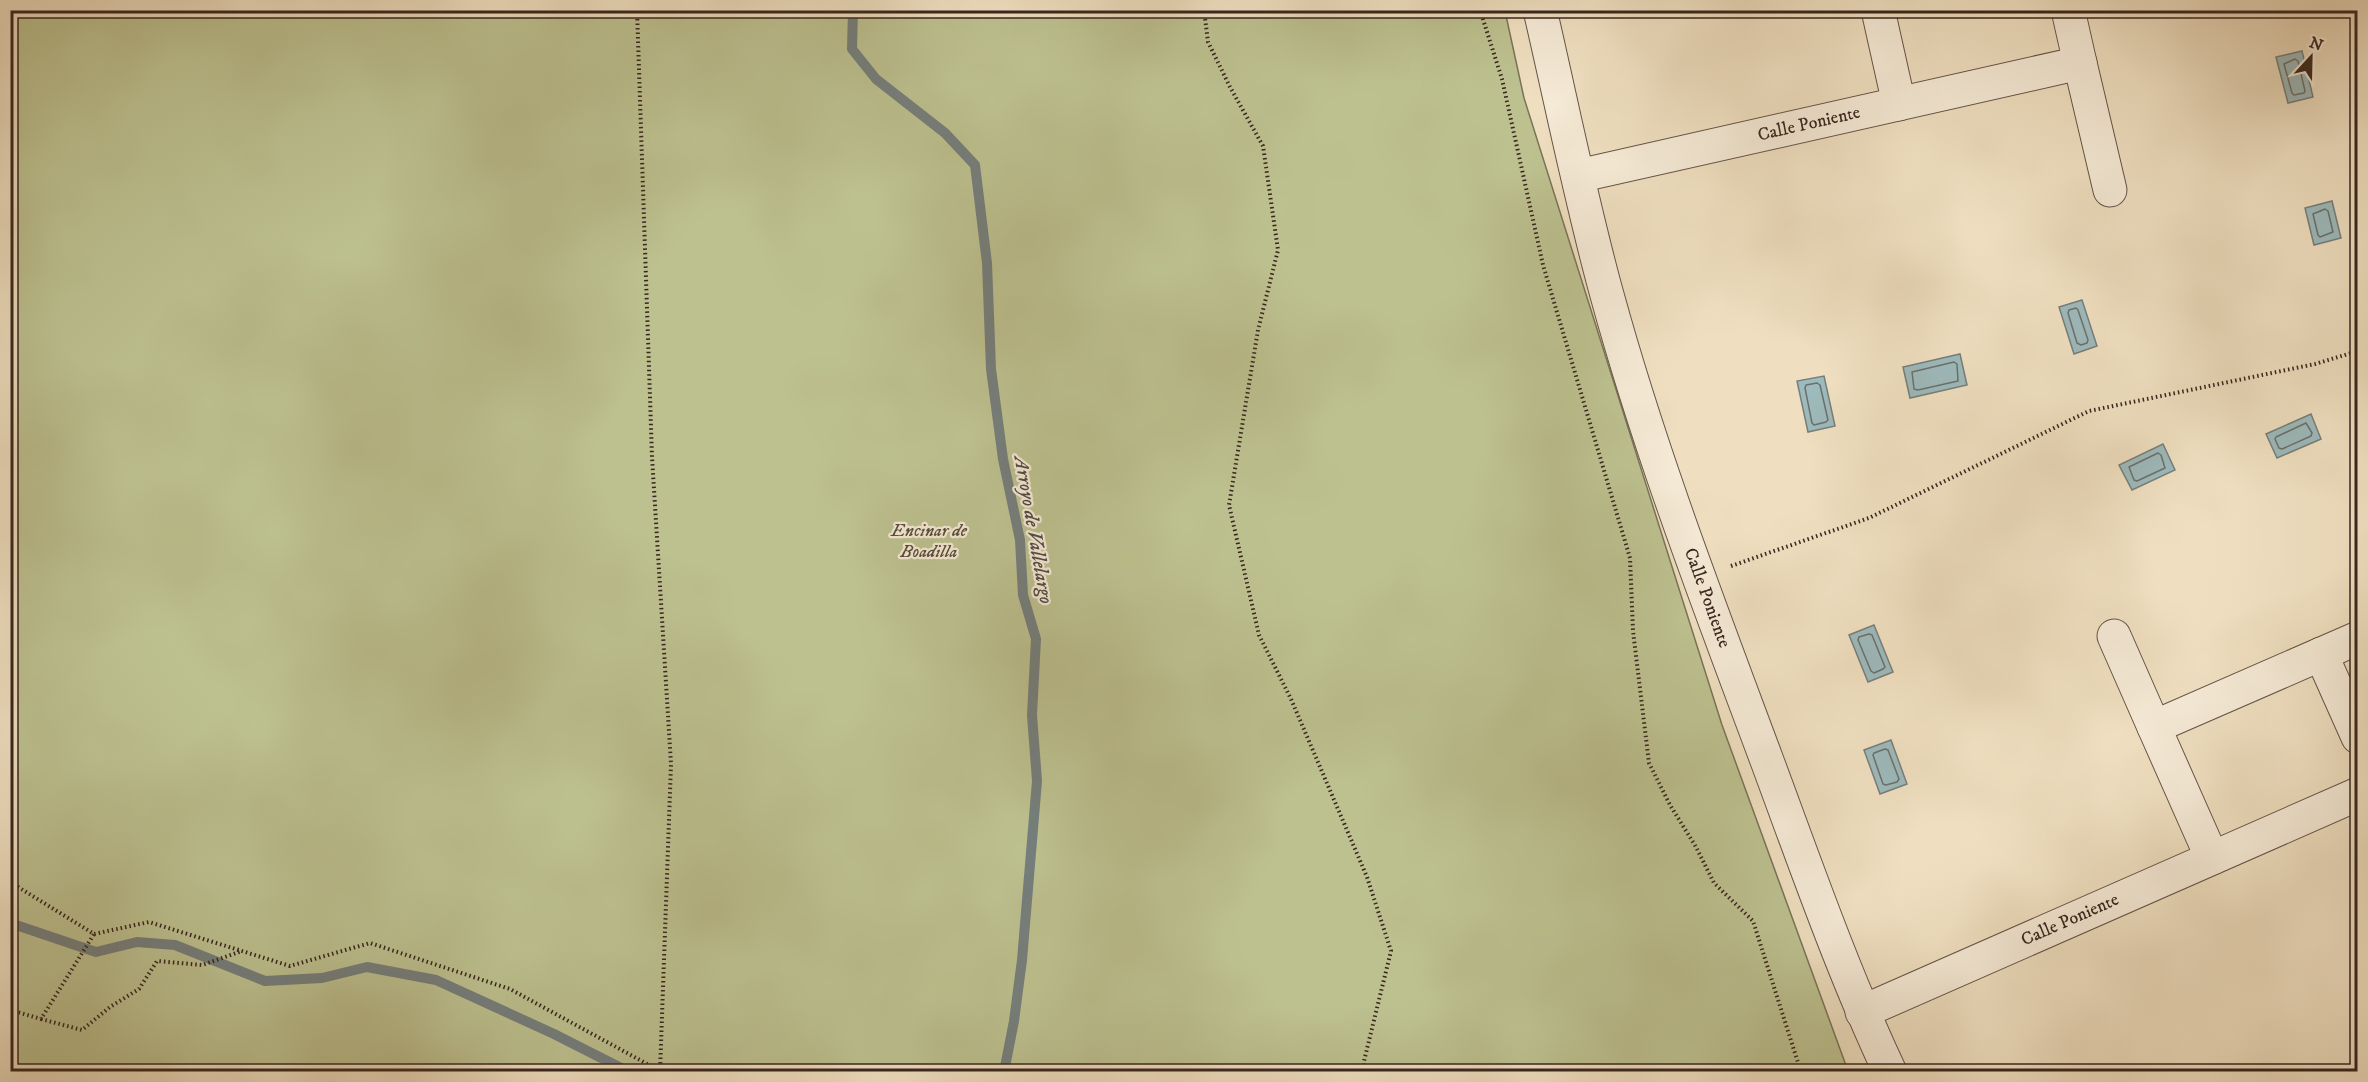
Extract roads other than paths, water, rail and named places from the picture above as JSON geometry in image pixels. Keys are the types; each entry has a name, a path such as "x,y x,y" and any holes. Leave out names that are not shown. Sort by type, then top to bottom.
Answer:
{"street":[{"name":"Calle Poniente","path":"1540,10 1607,295 1641,407 1699,577 1862,1012 1890,1071"},
{"path":"1878,10 1899,104"},
{"path":"2068,10 2109,190"},
{"name":"Calle Poniente","path":"1578,176 2080,63"},
{"path":"2114,636 2212,858"},
{"path":"2154,727 2358,638"},
{"path":"2321,654 2358,738"},
{"name":"Calle Poniente","path":"1862,1012 2358,794"}],"water":[{"path":"2302,51 2313,97 2288,103 2276,57"},
{"path":"2332,201 2341,238 2314,245 2305,208"},
{"path":"2082,300 2097,346 2074,354 2059,307"},
{"path":"1960,354 1967,385 1910,398 1903,367"},
{"path":"1824,376 1835,426 1808,432 1797,381"},
{"path":"2311,414 2321,439 2277,458 2266,434"},
{"path":"2163,444 2175,470 2132,490 2119,465"},
{"path":"1874,625 1893,672 1868,682 1849,635"},
{"path":"1891,740 1907,784 1880,794 1864,750"}],"waterway":[{"name":"Arroyo de Vallelargo","path":"853,10 852,49 876,79 945,133 975,165 987,263 991,369 1003,459 1020,540 1023,595 1036,639 1032,715 1037,781 1022,960 1004,1072"},
{"path":"10,923 96,952 137,942 175,945 265,981 322,978 367,967 436,980 554,1034 629,1072"}],"park label":[{"name":"Encinar de Boadilla","path":"929,541"}]}
